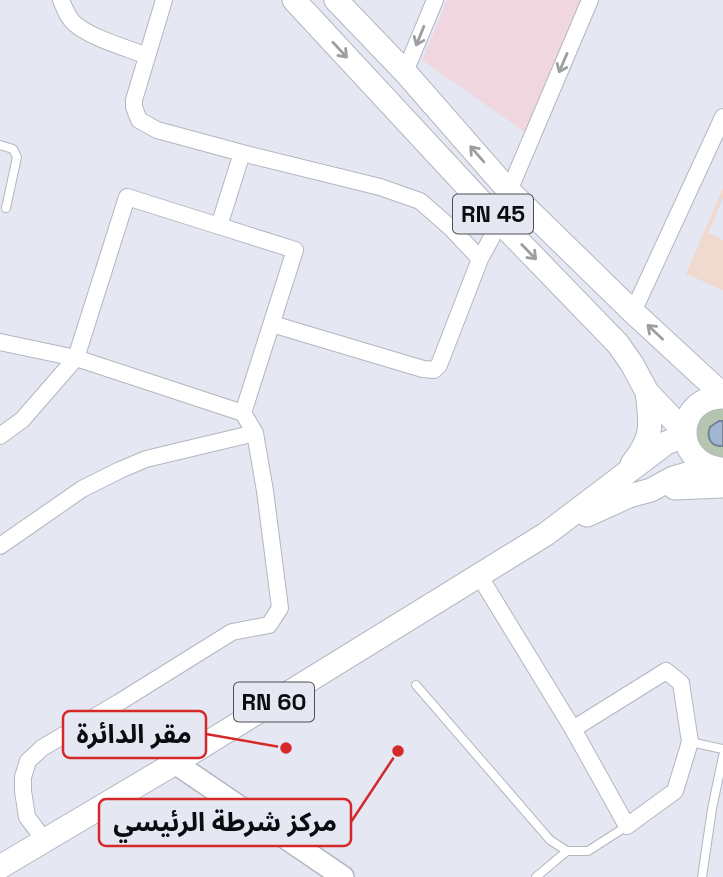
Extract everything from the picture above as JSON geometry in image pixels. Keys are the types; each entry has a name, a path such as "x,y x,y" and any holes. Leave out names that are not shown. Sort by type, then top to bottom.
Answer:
{"main road":[{"name":"RN 45","path":"294,0 500,222 618,344 647,392 684,434"},
{"name":"RN 45","path":"336,0 405,72 509,191 723,396"},
{"path":"685,361 723,372"},
{"path":"620,478 640,454 647,440 651,427 647,392"},
{"path":"720,472 699,461 690,451 684,434 686,422 697,405 723,396"},
{"name":"RN 60","path":"0,867 46,842 547,534 666,443 684,434"},
{"name":"RN 60","path":"547,534 673,478 720,472"}],"street":[{"path":"61,0 68,16 82,29 147,56"},
{"path":"164,0 134,100 139,120 157,130 380,187 420,201 452,229 480,259"},
{"path":"405,72 435,0"},
{"path":"509,191 590,0"},
{"path":"633,312 723,117"},
{"path":"219,226 242,153"},
{"path":"0,436 22,420 76,358 127,197 295,250 243,413"},
{"path":"272,324 434,370 439,365 480,259 500,222"},
{"path":"0,342 76,358 243,413 255,433 281,608 269,625 232,632 42,748 28,761 23,777 27,817 46,842"},
{"path":"0,546 82,489 120,470 146,459 255,433"},
{"path":"480,576 573,729 627,826 675,791 690,743 681,683 666,671 573,729"},
{"path":"175,763 343,877"}],"lane":[{"path":"0,145 13,149 17,157 6,208"},
{"path":"416,685 550,840 567,851 588,851 627,826"},
{"path":"690,743 723,750"},
{"path":"702,877 723,756"},
{"path":"536,877 567,851"}],"shaded area":[{"path":"447,0 582,0 526,133 422,60"},
{"path":"723,188 723,198 708,233 723,240 723,290 686,274"}],"green space":[{"path":"723,408 723,459 704,453 695,431 702,416"}],"water":[{"path":"723,421 723,446 715,445 709,438 710,427"}],"place":[{"name":"مقر الدائرة","path":"286,748"},
{"name":"مركز شرطة الرئيسي","path":"398,751"}]}
